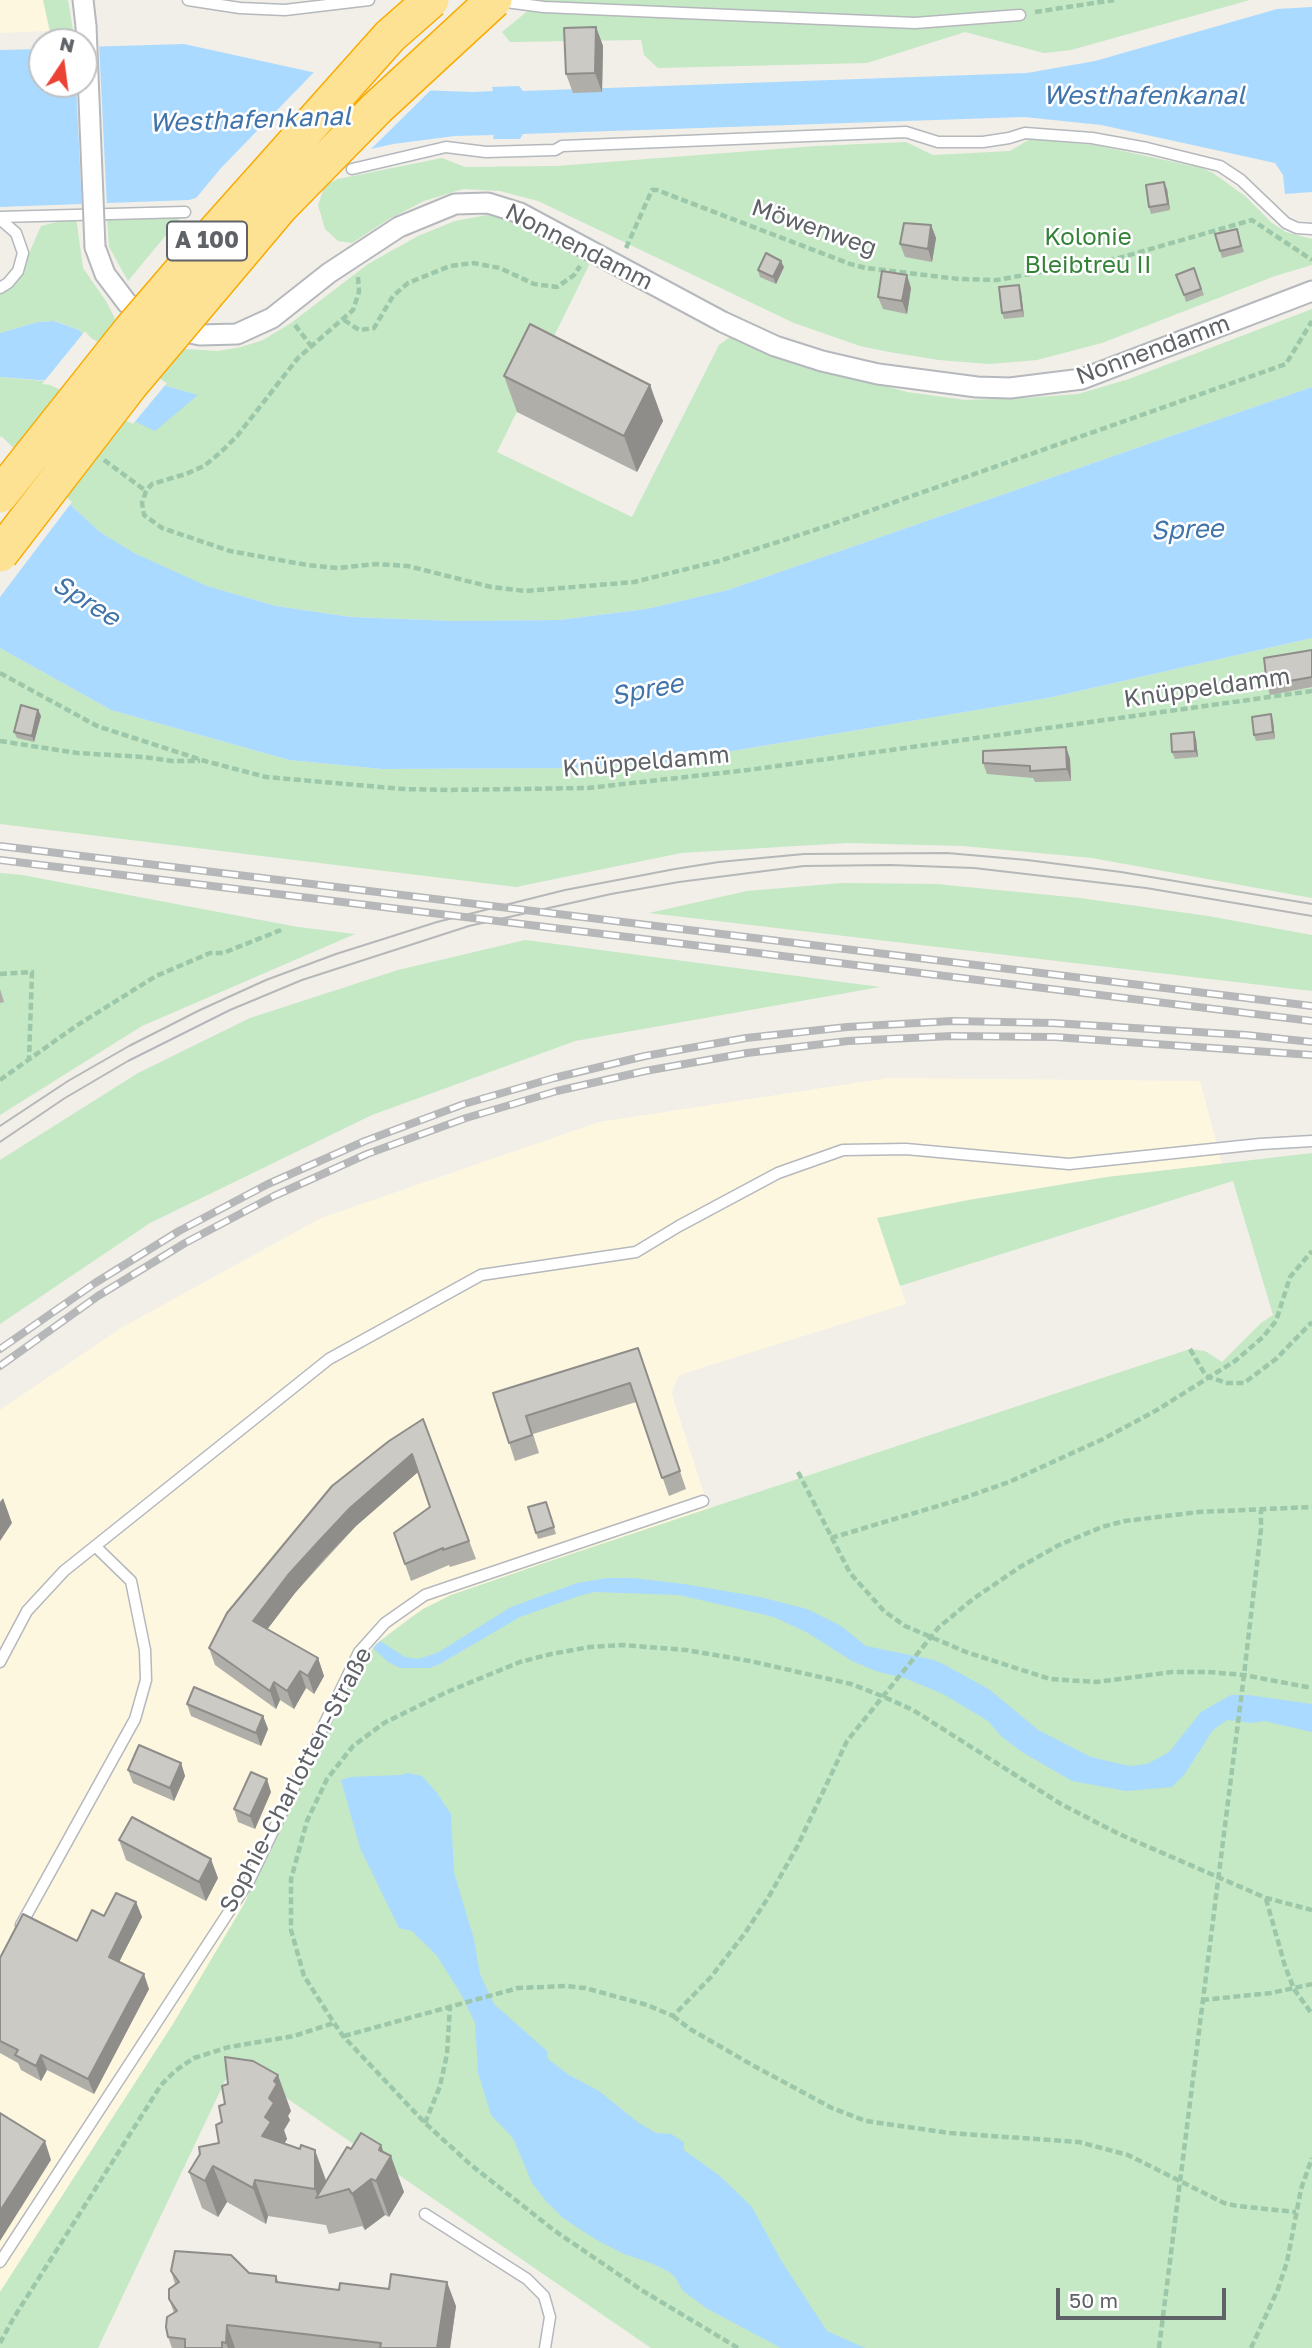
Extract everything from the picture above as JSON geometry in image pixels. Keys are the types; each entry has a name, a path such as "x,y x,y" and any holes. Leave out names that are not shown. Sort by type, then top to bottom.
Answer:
{"highway":[{"name":"A 100","path":"0,495 131,330 216,231 390,36 431,0"},
{"name":"A 100","path":"0,554 130,384 280,207 385,99 494,0"}],"street":[{"name":"Nonnendamm","path":"83,0 95,247 105,274 127,303 165,328 200,335 237,334 272,318 399,227 443,208 477,202 499,205 520,213 723,323 786,350 877,374 977,387 1036,386 1082,379 1312,291"}],"lane":[{"path":"188,0 240,8 285,10 369,0"},
{"path":"487,0 544,7 915,23 1020,15"},
{"path":"352,169 446,148 486,152 541,151 555,150 562,146 906,132 938,142 983,142 1025,133 1092,138 1220,166 1241,180 1286,223 1297,228 1312,229"},
{"path":"0,218 185,212"},
{"path":"0,218 16,233 23,253 18,271 0,288"},
{"path":"0,1662 27,1611 64,1571 95,1546 329,1359 481,1275 636,1252 778,1173 843,1150 906,1149 1069,1164 1312,1141"},
{"name":"Sophie-Charlotten-Straße","path":"0,2262 249,1881 359,1652 385,1623 425,1595 703,1501"},
{"path":"13,1939 135,1719 146,1680 145,1650 131,1581 95,1546"},
{"path":"425,2214 527,2279 544,2296 550,2317 545,2348"}],"path":[{"path":"1020,15 1115,0"},
{"name":"Möwenweg","path":"590,250 601,236 626,248 652,190 657,190 850,264 958,279 997,280 1119,258 1252,220 1312,260"},
{"path":"344,320 359,330 374,328 393,296 408,283 426,274 461,264 472,263 500,268 534,284 557,287 574,275 590,250"},
{"path":"350,260 357,274 359,292 353,310 298,358 237,436 221,452 195,470 152,484 142,503 144,515 162,528 230,551 338,568 376,564 408,566 491,587 526,591 634,582 719,561 827,526 1286,364 1312,321"},
{"path":"283,309 312,346"},
{"name":"Knüppeldamm","path":"0,673 97,726 205,761 265,777 403,789 448,790 588,788 748,770 1312,691"},
{"path":"0,741 77,754 205,761"},
{"path":"0,1080 76,1026 156,976 210,953 223,953 281,930"},
{"path":"0,974 32,972 29,1060"},
{"path":"831,1538 1009,1482 1103,1439 1210,1378 1235,1361 1270,1329 1280,1310 1290,1277 1312,1251"},
{"path":"1190,1349 1206,1376 1227,1383 1244,1383 1276,1359 1312,1322"},
{"path":"798,1472 850,1573 884,1611 905,1626 931,1637 1029,1674 1072,1682 1097,1682 1172,1672 1244,1675 1312,1688"},
{"path":"673,2016 710,1977 745,1933 797,1847 847,1741 939,1627 995,1582 1081,1534 1125,1521 1198,1512 1312,1507"},
{"path":"1159,2348 1244,1675 1261,1510"},
{"path":"738,2348 643,2291 555,2231 471,2165 425,2123 334,2024 304,1976 291,1930 291,1879 307,1821 333,1769 353,1746 384,1723 436,1697 520,1662 590,1647 686,1650 816,1675 882,1696 913,1710 1061,1804 1119,1834 1266,1898 1312,1910"},
{"path":"1266,1898 1294,1989 1312,2014"},
{"path":"1202,2000 1294,1989 1312,1984"},
{"path":"343,2036 518,1987 585,1988 647,2005 673,2016 690,2029 754,2066 832,2108 866,2121 949,2133 1079,2142 1128,2155 1212,2198 1237,2206 1296,2212"},
{"path":"425,2123 440,2086 447,2054 450,2006"},
{"path":"0,2343 131,2132 168,2078 194,2058 229,2047 294,2036 334,2024"},
{"path":"1251,2348 1278,2289 1287,2262 1301,2189 1312,2158"}],"shaded area":[{"path":"0,0 43,0 48,28 0,33"},
{"path":"888,1078 1200,1081 1222,1164 1107,1177 878,1218 906,1304 678,1377 672,1392 674,1401 709,1509 451,1595 408,1618 376,1644 324,1732 244,1904 173,2024 0,2292 0,1410 121,1328 321,1218 599,1122"}],"green space":[{"path":"43,0 68,0 73,28 49,28"},
{"path":"541,0 1250,0 1071,50 1044,53 965,32 867,63 658,68 644,55 641,40 510,42 502,32"},
{"name":"Kolonie Bleibtreu II","path":"1030,139 1095,145 1202,168 1245,196 1272,223 1286,232 1312,239 1312,265 1275,276 1102,343 1037,360 989,364 939,360 860,346 794,323 538,201 500,191 463,189 424,201 352,243 338,241 325,229 318,205 325,185 338,179 442,158 465,167 556,166 816,146 906,142 933,155 1010,151"},
{"path":"487,215 516,221 590,263 497,452 632,517 719,345 730,337 774,356 907,392 965,400 1024,398 1078,394 1129,379 1312,309 1312,387 728,590 646,609 559,620 455,621 351,617 276,606 206,586 133,553 100,532 0,440 0,377 197,395 166,386 88,341 79,330 55,321 38,322 0,333 0,294 17,281 41,226 76,217 83,268 106,301 117,323 186,349 218,351 263,340 291,323 368,264 418,236 455,221"},
{"path":"181,217 128,281 109,247 107,218"},
{"path":"1312,638 1312,898 1092,858 963,846 847,843 681,853 516,887 0,824 0,648 111,710 289,760 382,769 572,768 667,762 1048,698"},
{"path":"0,873 298,927 355,934 142,1026 0,1115"},
{"path":"842,883 936,884 1080,898 1208,916 1312,935 1312,991 649,913 747,891"},
{"path":"525,940 880,987 575,1041 372,1115 150,1223 0,1324 0,1160 138,1073 250,1018 398,970"},
{"path":"1312,1153 1312,2348 651,2348 234,2062 98,2348 0,2348 0,2292 173,2024 244,1904 345,1688 376,1644 423,1609 451,1595 550,1561 1190,1349 1205,1351 1222,1362 1261,1323 1273,1315 1233,1181 900,1286 877,1218 1107,1177"}],"water":[{"name":"Westhafenkanal","path":"1312,7 1312,192 1285,194 1283,175 1275,163 1101,125 1024,117 523,134 520,139 493,139 494,135 455,136 393,144 313,162 189,200 0,207 0,50 28,49 28,98 98,98 98,47 184,44 371,85 474,92 493,91 492,87 519,86 523,91 1027,73 1095,61 1277,9"},
{"path":"54,321 79,330 88,341 166,386 198,395 155,431 51,381 0,377 0,333 38,322"},
{"name":"Spree","path":"1312,387 1312,638 1048,698 667,762 572,768 382,769 289,760 111,710 0,648 0,440 100,532 134,553 207,586 276,606 351,617 455,621 559,620 646,609 728,590"},
{"path":"607,1578 684,1584 760,1597 807,1609 841,1626 866,1646 934,1660 945,1665 990,1690 1038,1730 1091,1757 1129,1766 1147,1764 1169,1752 1201,1712 1231,1695 1312,1704 1312,1732 1264,1721 1251,1723 1227,1720 1213,1730 1184,1775 1172,1787 1126,1791 1072,1781 1022,1752 1002,1737 988,1721 943,1694 852,1661 808,1633 774,1617 679,1595 594,1592 579,1596 520,1617 429,1668 400,1668 388,1662 373,1648 380,1641 405,1657 425,1657 439,1652 511,1607 577,1583"},
{"path":"408,1773 422,1776 451,1814 454,1873 474,1939 480,1974 494,2004 547,2051 548,2059 569,2075 599,2091 656,2133 671,2134 684,2142 684,2150 720,2176 752,2207 782,2262 827,2331 865,2348 781,2348 706,2308 683,2291 669,2272 595,2239 563,2218 546,2201 532,2183 513,2138 491,2115 478,2073 475,2023 461,1994 437,1956 412,1931 399,1928 360,1848 341,1780"}],"pier":[{"path":"98,43 107,207 82,208 77,98 98,98"},
{"path":"317,69 388,84 434,87 367,153 314,165 192,203 221,168"},
{"path":"85,331 91,338 167,383 133,424 50,385 42,384"},
{"path":"1,436 72,502 0,597 0,438"}],"building":[{"path":"596,27 595,73 566,74 564,28"},
{"path":"1164,182 1168,204 1149,207 1146,185"},
{"path":"904,223 931,225 928,249 900,244"},
{"path":"1237,229 1241,246 1220,251 1215,234"},
{"path":"766,253 781,261 773,277 758,270"},
{"path":"1194,268 1201,289 1184,295 1176,275"},
{"path":"882,271 907,275 902,301 878,297"},
{"path":"1019,285 1022,310 1002,313 999,287"},
{"path":"530,324 650,385 624,436 504,376"},
{"path":"1312,650 1312,677 1267,685 1264,658"},
{"path":"21,705 38,710 32,736 14,732"},
{"path":"1271,714 1273,732 1254,735 1252,717"},
{"path":"1194,732 1195,751 1172,752 1171,734"},
{"path":"1066,747 1067,769 1030,771 1030,766 983,763 983,751"},
{"path":"638,1348 680,1471 662,1478 630,1383 526,1416 532,1435 509,1443 493,1393"},
{"path":"423,1419 469,1541 443,1548 405,1564 394,1533 430,1507 412,1454 350,1508 288,1575 253,1621 318,1658 308,1676 300,1671 287,1691 274,1682 270,1691 209,1648 227,1613 332,1486 389,1441"},
{"path":"546,1502 554,1527 536,1533 528,1507"},
{"path":"194,1687 263,1716 256,1733 187,1704"},
{"path":"139,1745 181,1763 170,1788 128,1770"},
{"path":"251,1772 267,1779 250,1816 234,1809"},
{"path":"132,1817 211,1859 199,1882 119,1840"},
{"path":"116,1893 136,1902 109,1957 144,1974 88,2079 41,2055 36,2066 15,2055 18,2050 0,2041 0,1958 23,1914 77,1941 92,1910 104,1916"},
{"path":"225,2057 253,2061 278,2075 274,2081 277,2084 269,2098 274,2103 265,2117 271,2122 262,2136 300,2149 301,2145 315,2150 315,2189 255,2180 253,2188 213,2166 205,2181 189,2172 200,2154 199,2147 219,2143 216,2125 222,2122 219,2106 225,2104 222,2086 228,2084"},
{"path":"0,2113 45,2141 0,2211"},
{"path":"361,2133 381,2145 379,2150 391,2156 376,2181 371,2179 352,2194 349,2189 316,2198 347,2147 351,2149"},
{"path":"175,2251 231,2255 249,2273 276,2276 276,2282 339,2290 340,2283 389,2289 391,2274 447,2282 437,2348 380,2348 381,2343 227,2325 226,2343 222,2342 222,2348 185,2348 185,2339 168,2337 166,2327 167,2317 177,2311 169,2299 169,2289 179,2282 171,2271"}],"tram line":[{"path":"0,1126 68,1081 129,1046 266,980 336,954 437,922 565,890 675,869 804,854 947,853 1121,872 1312,904"},
{"path":"0,1142 65,1098 128,1061 230,1010 302,980 469,926 611,894 679,882 804,866 974,868 1146,888 1312,916"}],"railway":[{"path":"0,846 1312,1006"},
{"path":"0,860 1312,1021"},
{"path":"0,1349 95,1283 179,1231 268,1184 365,1141 464,1104 645,1056 746,1038 847,1027 952,1021 1053,1023 1246,1035 1312,1042"},
{"path":"0,1366 98,1296 185,1243 274,1196 367,1154 466,1118 557,1091 645,1071 747,1053 848,1041 952,1036 1055,1037 1312,1055"}]}
